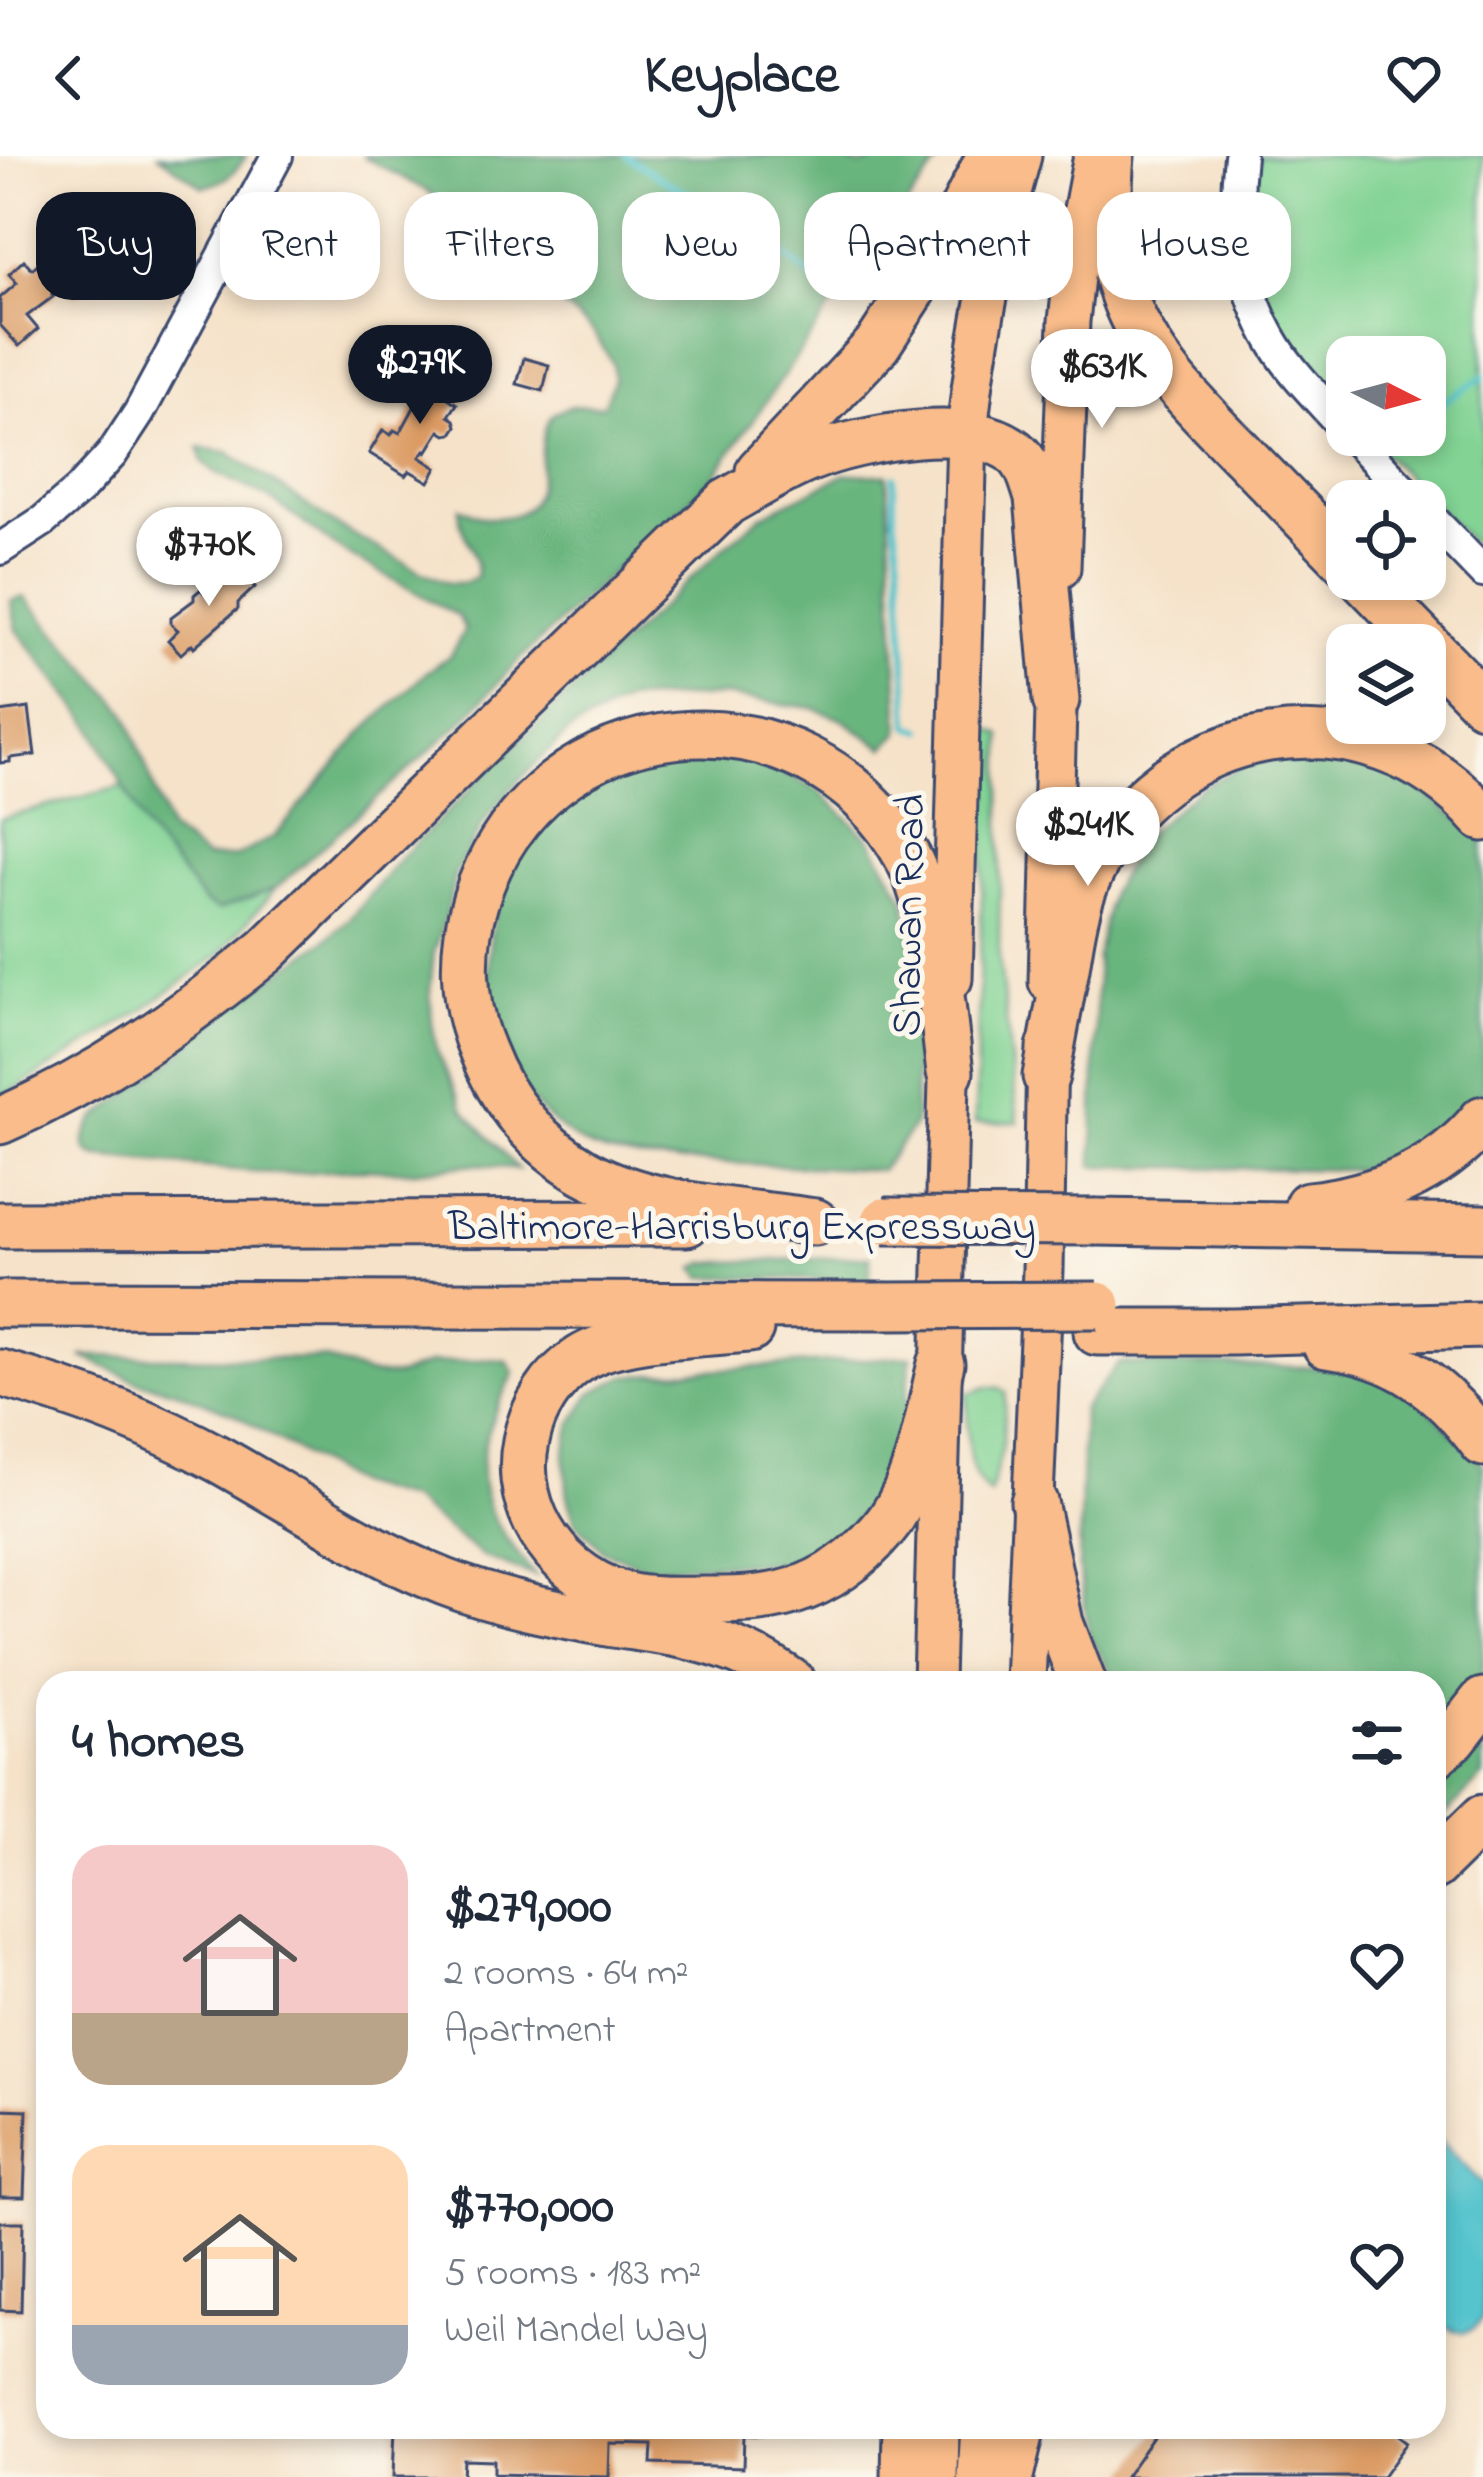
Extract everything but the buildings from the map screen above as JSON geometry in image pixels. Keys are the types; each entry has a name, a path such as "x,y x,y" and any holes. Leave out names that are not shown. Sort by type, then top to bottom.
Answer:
{"highway":[{"path":"0,1121 122,1058 190,1013 266,951 727,502 878,344 954,227 990,156"},
{"path":"1111,156 1107,199 1111,248 1136,326 1184,393 1326,540"},
{"path":"727,502 805,460 887,437 967,434 1005,446 1018,454 1030,472 1038,498 1057,700"},
{"path":"1383,600 1483,703"},
{"path":"815,1222 642,1196 614,1186 556,1153 502,1095 475,1034 465,976 466,944 490,861 529,807 577,768 609,752 675,734 740,736 800,755 827,771 875,812 911,863 931,937 950,1072"},
{"path":"1046,1076 1075,918 1087,880 1133,807 1184,767 1249,741 1281,736 1346,737 1429,770 1483,818"},
{"path":"1118,1222 1366,1196 1392,1187 1448,1154 1483,1119"},
{"name":"Baltimore-Harrisburg Expressway","path":"0,1226 1118,1222 1483,1228"},
{"name":"Baltimore-Harrisburg Expressway","path":"0,1304 884,1319 1098,1319 1483,1306"},
{"path":"884,1319 605,1347 579,1359 540,1400 522,1458 532,1513 546,1540 562,1562 584,1578 629,1597 757,1600 807,1587 873,1540 890,1519 915,1468 941,1364"},
{"path":"1098,1319 1351,1348 1390,1361 1420,1378 1483,1443"},
{"path":"1234,1332 1483,1325"},
{"path":"0,1326 750,1329"},
{"path":"0,1372 145,1423 442,1581 535,1610 691,1637 730,1648 775,1671"},
{"path":"1034,1502 1060,1623 1078,1671"},
{"path":"1446,1745 1483,1701"},
{"path":"1446,1854 1483,1818"},
{"path":"1010,2477 1019,2439"}],"main road":[{"name":"Shawan Road","path":"933,1671 967,434 990,276 1021,156"},
{"path":"1026,1671 1043,1270 1069,322 1094,156"},
{"path":"938,1500 950,1671"},
{"path":"902,2477 903,2439"},
{"path":"938,2477 939,2439"},
{"path":"978,2477 980,2439"}],"street":[{"path":"0,549 44,521 112,454 277,156"},
{"path":"1240,156 1237,224 1242,263 1255,304 1275,346 1326,406"},
{"path":"1371,456 1394,480"},
{"path":"1446,534 1483,572"}],"green space":[{"path":"159,156 246,156 228,177 203,187"},
{"path":"362,156 830,156 860,166 891,156 943,156 916,192 804,192 804,300 836,300 713,478 516,663 462,722 276,888 218,910 204,902 147,831 91,725 17,630 11,601 25,597 126,712 169,830 206,858 235,857 275,836 362,733 451,655 465,629 458,616 342,551 269,498 215,472 203,462 199,448 228,452 341,528 422,572 449,583 464,583 476,577 477,567 460,507 492,518 522,511 538,486 548,423 567,407 603,406 614,379 613,364 592,330 553,300 598,300 598,192 429,192"},
{"path":"1260,156 1483,156 1483,555 1446,517 1446,480 1410,480 1386,456 1446,456 1446,336 1326,336 1326,389 1284,338 1266,300 1291,300 1291,192 1255,192"},
{"path":"846,474 887,475 900,732 884,748 843,720 813,708 724,696 627,700 570,731 516,783 486,819 455,874 434,952 430,989 437,1051 464,1110 518,1169 474,1164 416,1171 279,1174 100,1157 88,1151 86,1135 96,1118 231,1007 327,939 401,857 722,549 761,516"},
{"path":"987,728 1002,735 999,957 1018,1122 975,1123"},
{"path":"719,753 773,766 819,791 870,839 905,899 916,963 915,1124 881,1170 672,1161 596,1149 554,1124 531,1100 500,1044 488,980 489,947 501,886 517,854 556,811 604,776 656,757"},
{"path":"1300,753 1395,768 1483,839 1483,1097 1465,1119 1422,1149 1359,1170 1093,1166 1097,957 1110,893 1146,834 1200,788 1246,764"},
{"path":"124,786 147,831 218,910 276,888 218,956 141,1011 0,1095 0,819"},
{"path":"870,1256 870,1281 703,1277 695,1268 705,1263"},
{"path":"81,1356 324,1359 368,1374 398,1376 428,1364 507,1361 514,1373 490,1425 482,1478 496,1523 535,1576 482,1556 410,1500 354,1484 234,1414 139,1382"},
{"path":"911,1356 904,1426 888,1477 834,1540 787,1562 646,1567 604,1551 575,1522 567,1492 565,1453 572,1423 592,1393 625,1376"},
{"path":"1119,1363 1352,1368 1413,1393 1483,1464 1483,1674 1446,1718 1446,1671 1110,1671 1089,1633 1079,1569 1083,1408"},
{"path":"987,1387 1006,1392 1002,1450 990,1494 975,1474 968,1435 967,1394"},
{"path":"1483,1751 1483,1776 1446,1814 1446,1780"}],"water":[{"path":"1446,2146 1483,2185 1483,2318 1466,2332 1446,2327"}],"waterway":[{"path":"626,156 748,226 847,305"},
{"path":"1446,400 1483,377"},
{"path":"894,476 909,726 922,730"}]}
